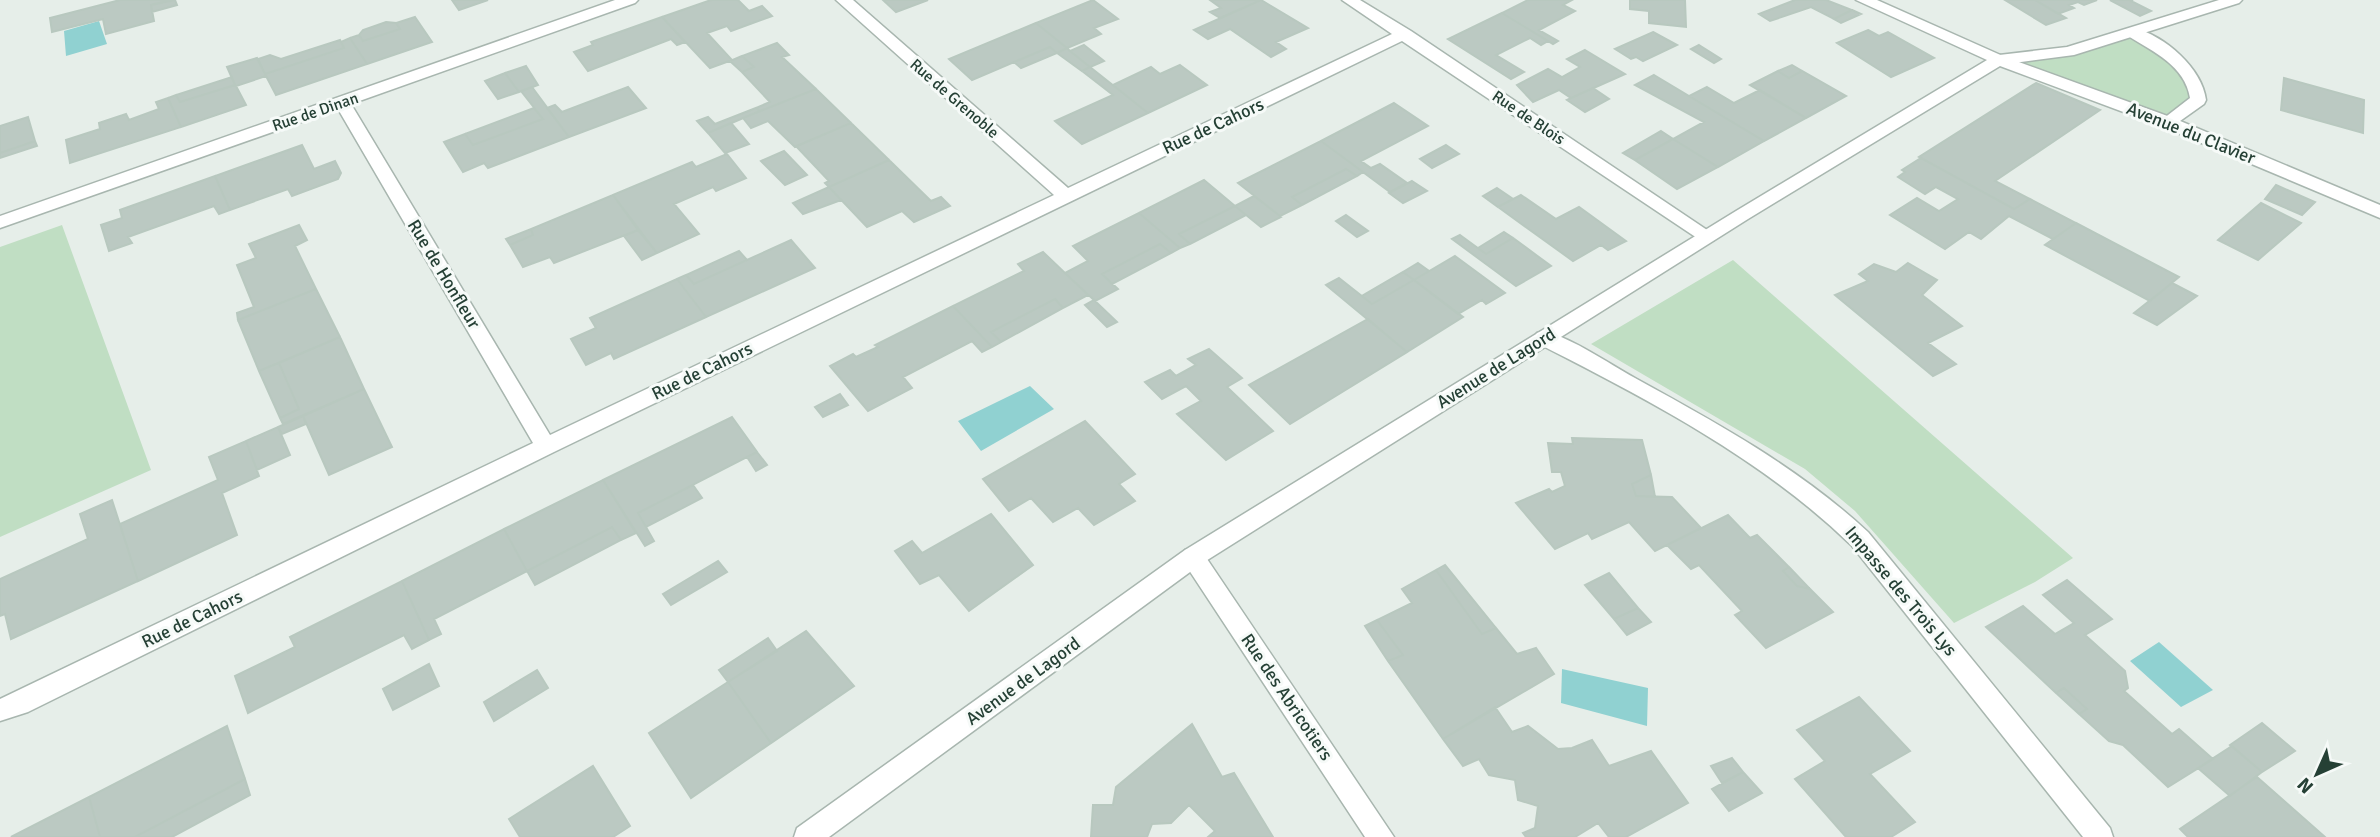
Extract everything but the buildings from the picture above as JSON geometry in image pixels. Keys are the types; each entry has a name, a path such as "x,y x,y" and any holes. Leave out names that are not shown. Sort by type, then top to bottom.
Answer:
{"street":[{"name":"Rue de Dinan","path":"0,222 630,0"},
{"name":"Rue de Grenoble","path":"844,0 1066,196"},
{"name":"Rue de Blois","path":"1350,0 1707,236"},
{"name":"Avenue du Clavier","path":"1864,0 1999,60 2167,122 2380,212"},
{"name":"Avenue de Lagord","path":"807,837 1193,557 1707,236 1999,60 2068,51 2134,33 2234,0"},
{"path":"2134,33 2170,55 2188,72 2198,87 2198,100 2167,122"},
{"name":"Rue de Cahors","path":"0,710 19,704 546,446 1405,34"},
{"name":"Rue de Honfleur","path":"342,102 546,446"},
{"name":"Impasse des Trois Lys","path":"1544,338 1719,435 1805,489 1837,515 1869,550 2100,837"},
{"name":"Rue des Abricotiers","path":"1193,557 1381,837"}],"green space":[{"path":"2134,33 2170,55 2198,100 2167,122 1999,60 2068,52"},
{"path":"62,225 151,470 0,537 0,247"},
{"path":"1733,260 2073,558 2035,582 1954,623 1855,511 1805,469 1591,344"}],"water":[{"path":"99,21 107,44 66,56 64,31"},
{"path":"1030,386 1054,409 981,451 958,421"},
{"path":"2159,642 2213,690 2181,707 2130,661"},
{"path":"1562,669 1648,688 1647,726 1561,703"}]}
